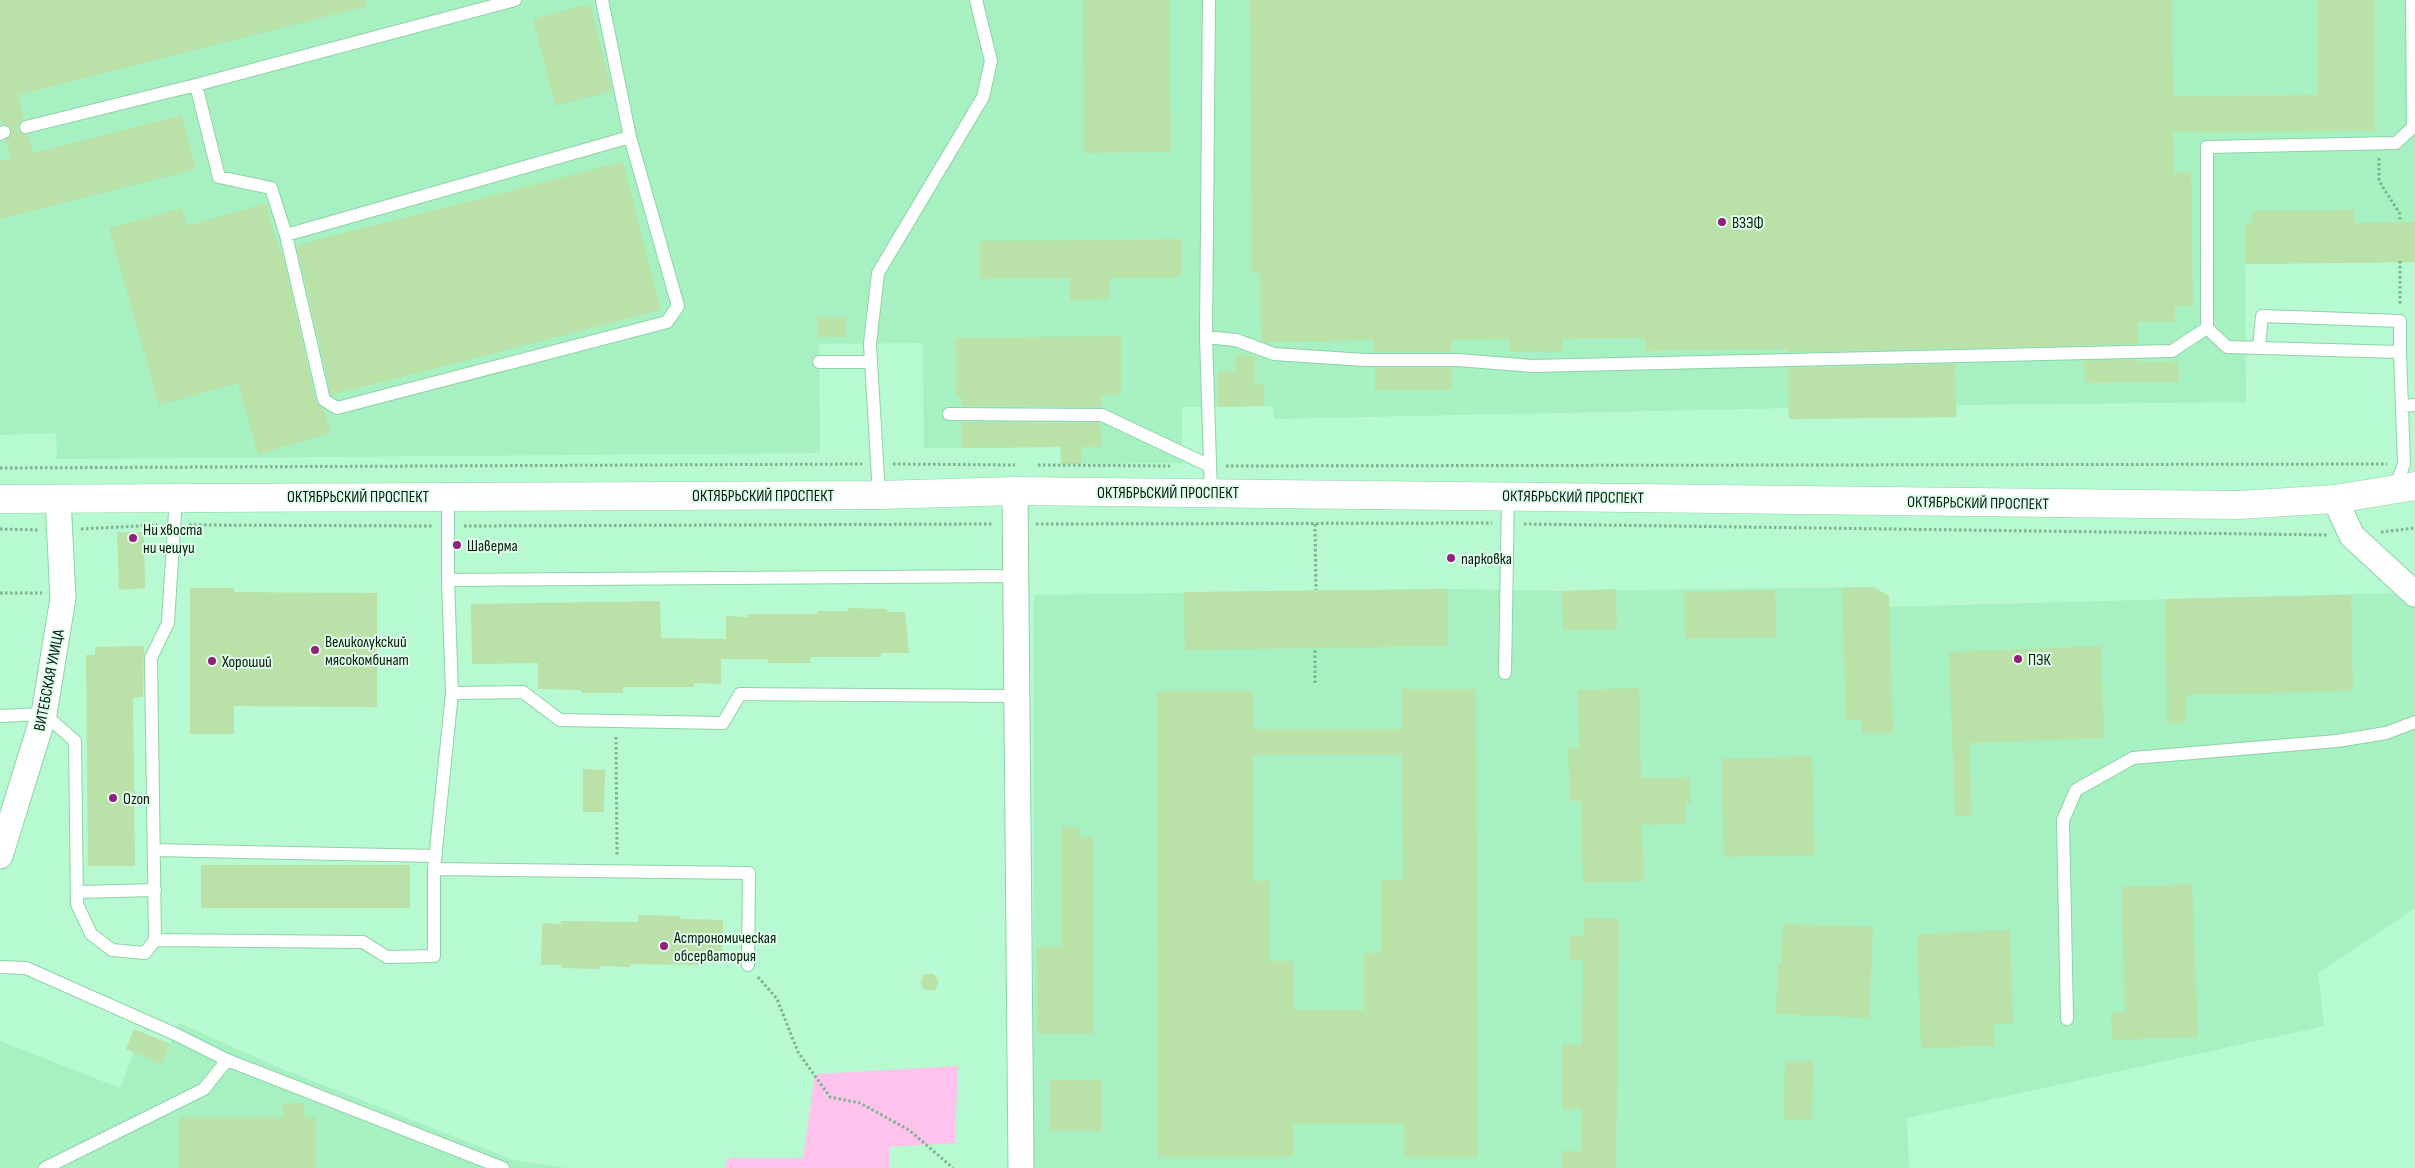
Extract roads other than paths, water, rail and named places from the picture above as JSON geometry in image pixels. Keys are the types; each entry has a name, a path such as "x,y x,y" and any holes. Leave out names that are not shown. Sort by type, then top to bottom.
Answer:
{"main road":[{"name":"ОКТЯБРЬСКИЙ ПРОСПЕКТ","path":"0,498 878,495 1015,491 1210,480 1508,496 2238,505 2335,499 2404,488"}],"street":[{"path":"1015,491 1020,1168"},
{"name":"ВИТЕБСКАЯ УЛИЦА","path":"0,856 44,714 63,594 58,499"},
{"path":"2335,499 2352,536 2415,594"}],"lane":[{"path":"26,127 196,86 515,0"},
{"path":"196,86 219,177 271,188 286,235 324,400 337,408 667,322 678,306 630,137 602,0"},
{"path":"878,495 870,344 878,273 983,97 991,61 976,0"},
{"path":"1209,0 1206,338 1210,480"},
{"path":"2400,352 2227,347 2207,328 2208,147 2396,143 2413,127 2412,0"},
{"path":"286,235 630,137"},
{"path":"2259,347 2262,316 2400,321 2400,352 2409,405 2404,488"},
{"path":"1206,338 1236,340 1274,354 1365,360 1458,360 1532,366 2172,351 2207,328"},
{"path":"819,362 871,362"},
{"path":"949,414 1102,415 1210,480"},
{"path":"0,716 44,714 75,741 77,904 91,934 112,950 145,953 155,940 151,658 168,623 176,496"},
{"path":"1505,673 1508,496"},
{"path":"155,940 363,942 388,958 434,956 435,863 452,693 448,580 448,497"},
{"path":"448,580 1015,576"},
{"path":"452,693 523,692 560,720 723,724 740,694 1016,696"},
{"path":"2067,1019 2063,820 2076,790 2133,758 2337,741 2386,733 2415,722"},
{"path":"154,850 618,872 748,873 748,965"},
{"path":"77,892 155,890"},
{"path":"0,967 26,968 175,1034 227,1060 503,1168"},
{"path":"45,1168 204,1089 227,1060"}],"place":[{"name":"ВЗЭФ","path":"1722,222"},
{"name":"Ни хвоста ни чешуи","path":"133,538"},
{"name":"Шаверма","path":"457,545"},
{"name":"парковка","path":"1451,558"},
{"name":"Великолукский мясокомбинат","path":"315,650"},
{"name":"ПЭК","path":"2018,659"},
{"name":"Хороший","path":"212,661"},
{"name":"Ozon","path":"113,798"},
{"name":"Aстрономическая обсерватория","path":"664,946"}]}
